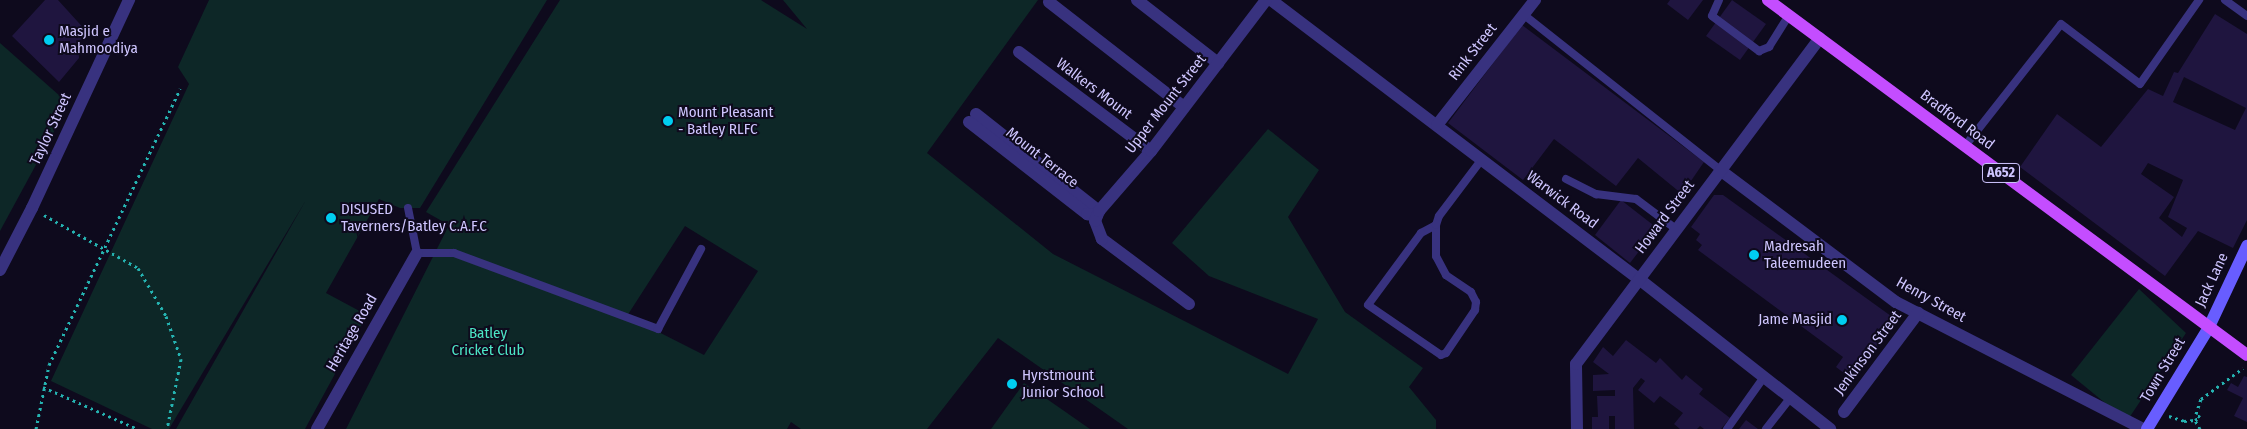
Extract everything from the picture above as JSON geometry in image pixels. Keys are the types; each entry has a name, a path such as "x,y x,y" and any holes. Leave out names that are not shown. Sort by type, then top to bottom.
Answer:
{"main road":[{"name":"Bradford Road","path":"1768,0 2208,329 2247,355"}],"street":[{"name":"Taylor Street","path":"0,270 32,208 129,0"},
{"path":"1137,0 1218,63"},
{"name":"Upper Mount Street","path":"1097,219 1266,0"},
{"name":"Warwick Road","path":"1271,0 1639,279 1830,429"},
{"name":"Rink Street","path":"1437,125 1535,0"},
{"path":"1049,2 1184,107"},
{"name":"Howard Street","path":"1577,429 1576,364 1820,38"},
{"name":"Walkers Mount","path":"1019,52 1150,151"},
{"name":"Mount Terrace","path":"972,118 1087,214 1097,219"},
{"name":"Henry Street","path":"1720,170 1896,302 2145,429"},
{"path":"1097,219 1102,239 1189,304"},
{"name":"Jack Lane","path":"2208,329 2247,246"},
{"name":"Heritage Road","path":"317,429 417,254"},
{"name":"Jenkinson Street","path":"1844,412 1918,313"},
{"name":"Town Street","path":"2145,429 2208,329"}],"lane":[{"path":"1719,0 1712,16 1759,51 1769,47 1789,15"},
{"path":"1965,146 2061,24 2140,84 2200,0"},
{"path":"2225,0 2247,16"},
{"path":"1524,15 1720,170"},
{"path":"1436,224 1436,256 1446,276 1471,292 1476,302 1475,310 1446,353 1441,355 1434,354 1368,305 1421,233 1436,224 1482,159"},
{"path":"1566,179 1596,194 1636,199 1676,229"},
{"path":"408,208 417,254 454,253 658,329 700,249"},
{"path":"1421,233 1436,238"},
{"path":"1726,429 1764,377"},
{"path":"1766,429 1790,398"}],"path":[{"path":"36,429 43,387 49,365 180,89"},
{"path":"32,208 105,246 138,268 166,316 181,359 177,390 167,429"},
{"path":"2158,411 2184,421 2195,420 2200,417 2196,414 2201,398 2238,375 2247,364"},
{"path":"43,387 138,429"},
{"path":"2195,420 2200,429"}],"green space":[{"path":"209,0 547,0 420,208 400,208 379,199 326,293 367,315 305,429 176,429 306,200 169,429 152,429 51,381 189,84 178,67"},
{"name":"Batley Cricket Club","path":"560,0 761,0 807,29 783,0 1038,0 927,153 1053,254 1288,374 1318,319 1209,276 1172,243 1268,129 1319,170 1288,217 1345,312 1423,368 1409,387 1436,420 1436,429 1128,429 998,338 927,429 801,429 791,422 787,429 346,429 449,225 426,212","holes":["685,226 758,271 704,355 627,316"]},
{"path":"0,43 69,104 0,231"},
{"path":"2139,289 2186,333 2127,421 2071,375"},
{"path":"1024,383 1090,429 991,429"}],"building":[{"name":"Masjid e Mahmoodiya","path":"45,0 58,0 88,33 78,44 79,58 59,82 12,36"},
{"path":"1670,0 1703,0 1688,20 1667,4"},
{"path":"1732,0 1766,24 1740,60 1706,36"},
{"path":"2215,14 2247,34 2247,220 2233,248 2198,231 2165,276 2020,167 2057,114 2101,147 2148,89 2163,96 2174,72 2178,73","holes":["2184,77 2246,108 2235,130 2173,102","2148,163 2183,180 2168,217 2187,228 2182,237 2159,218 2174,197 2141,174"]},
{"path":"1522,25 1704,162 1682,194 1638,158 1616,186 1554,139 1523,180 1448,123"},
{"path":"1714,195 1723,195 1891,316 1894,325 1853,380 1836,367 1843,357 1698,250 1702,245 1696,240 1700,234 1691,227"},
{"path":"1621,200 1657,228 1630,263 1595,235"},
{"path":"1626,340 1656,363 1660,358 1682,380 1686,375 1703,389 1699,394 1730,418 1721,429 1704,429 1700,426 1697,429 1680,429 1674,424 1683,413 1660,396 1654,403 1638,390 1645,381 1641,378 1633,388 1634,429 1615,429 1615,416 1609,416 1609,429 1592,429 1592,417 1598,417 1597,396 1615,396 1615,390 1593,391 1593,375 1609,374 1593,362 1603,347 1613,356"},
{"path":"2244,376 2247,377 2247,422 2234,416 2243,398 2227,390 2231,383 2238,387"},
{"path":"1746,420 1758,429 1739,429"}],"place":[{"name":"Masjid e Mahmoodiya","path":"49,40"},
{"name":"Mount Pleasant - Batley RLFC","path":"668,121"},
{"name":"DISUSED Taverners/Batley C.A.F.C","path":"331,218"},
{"name":"Madresah Taleemudeen","path":"1754,255"},
{"name":"Jame Masjid","path":"1842,320"},
{"name":"Hyrstmount Junior School","path":"1012,384"}]}
